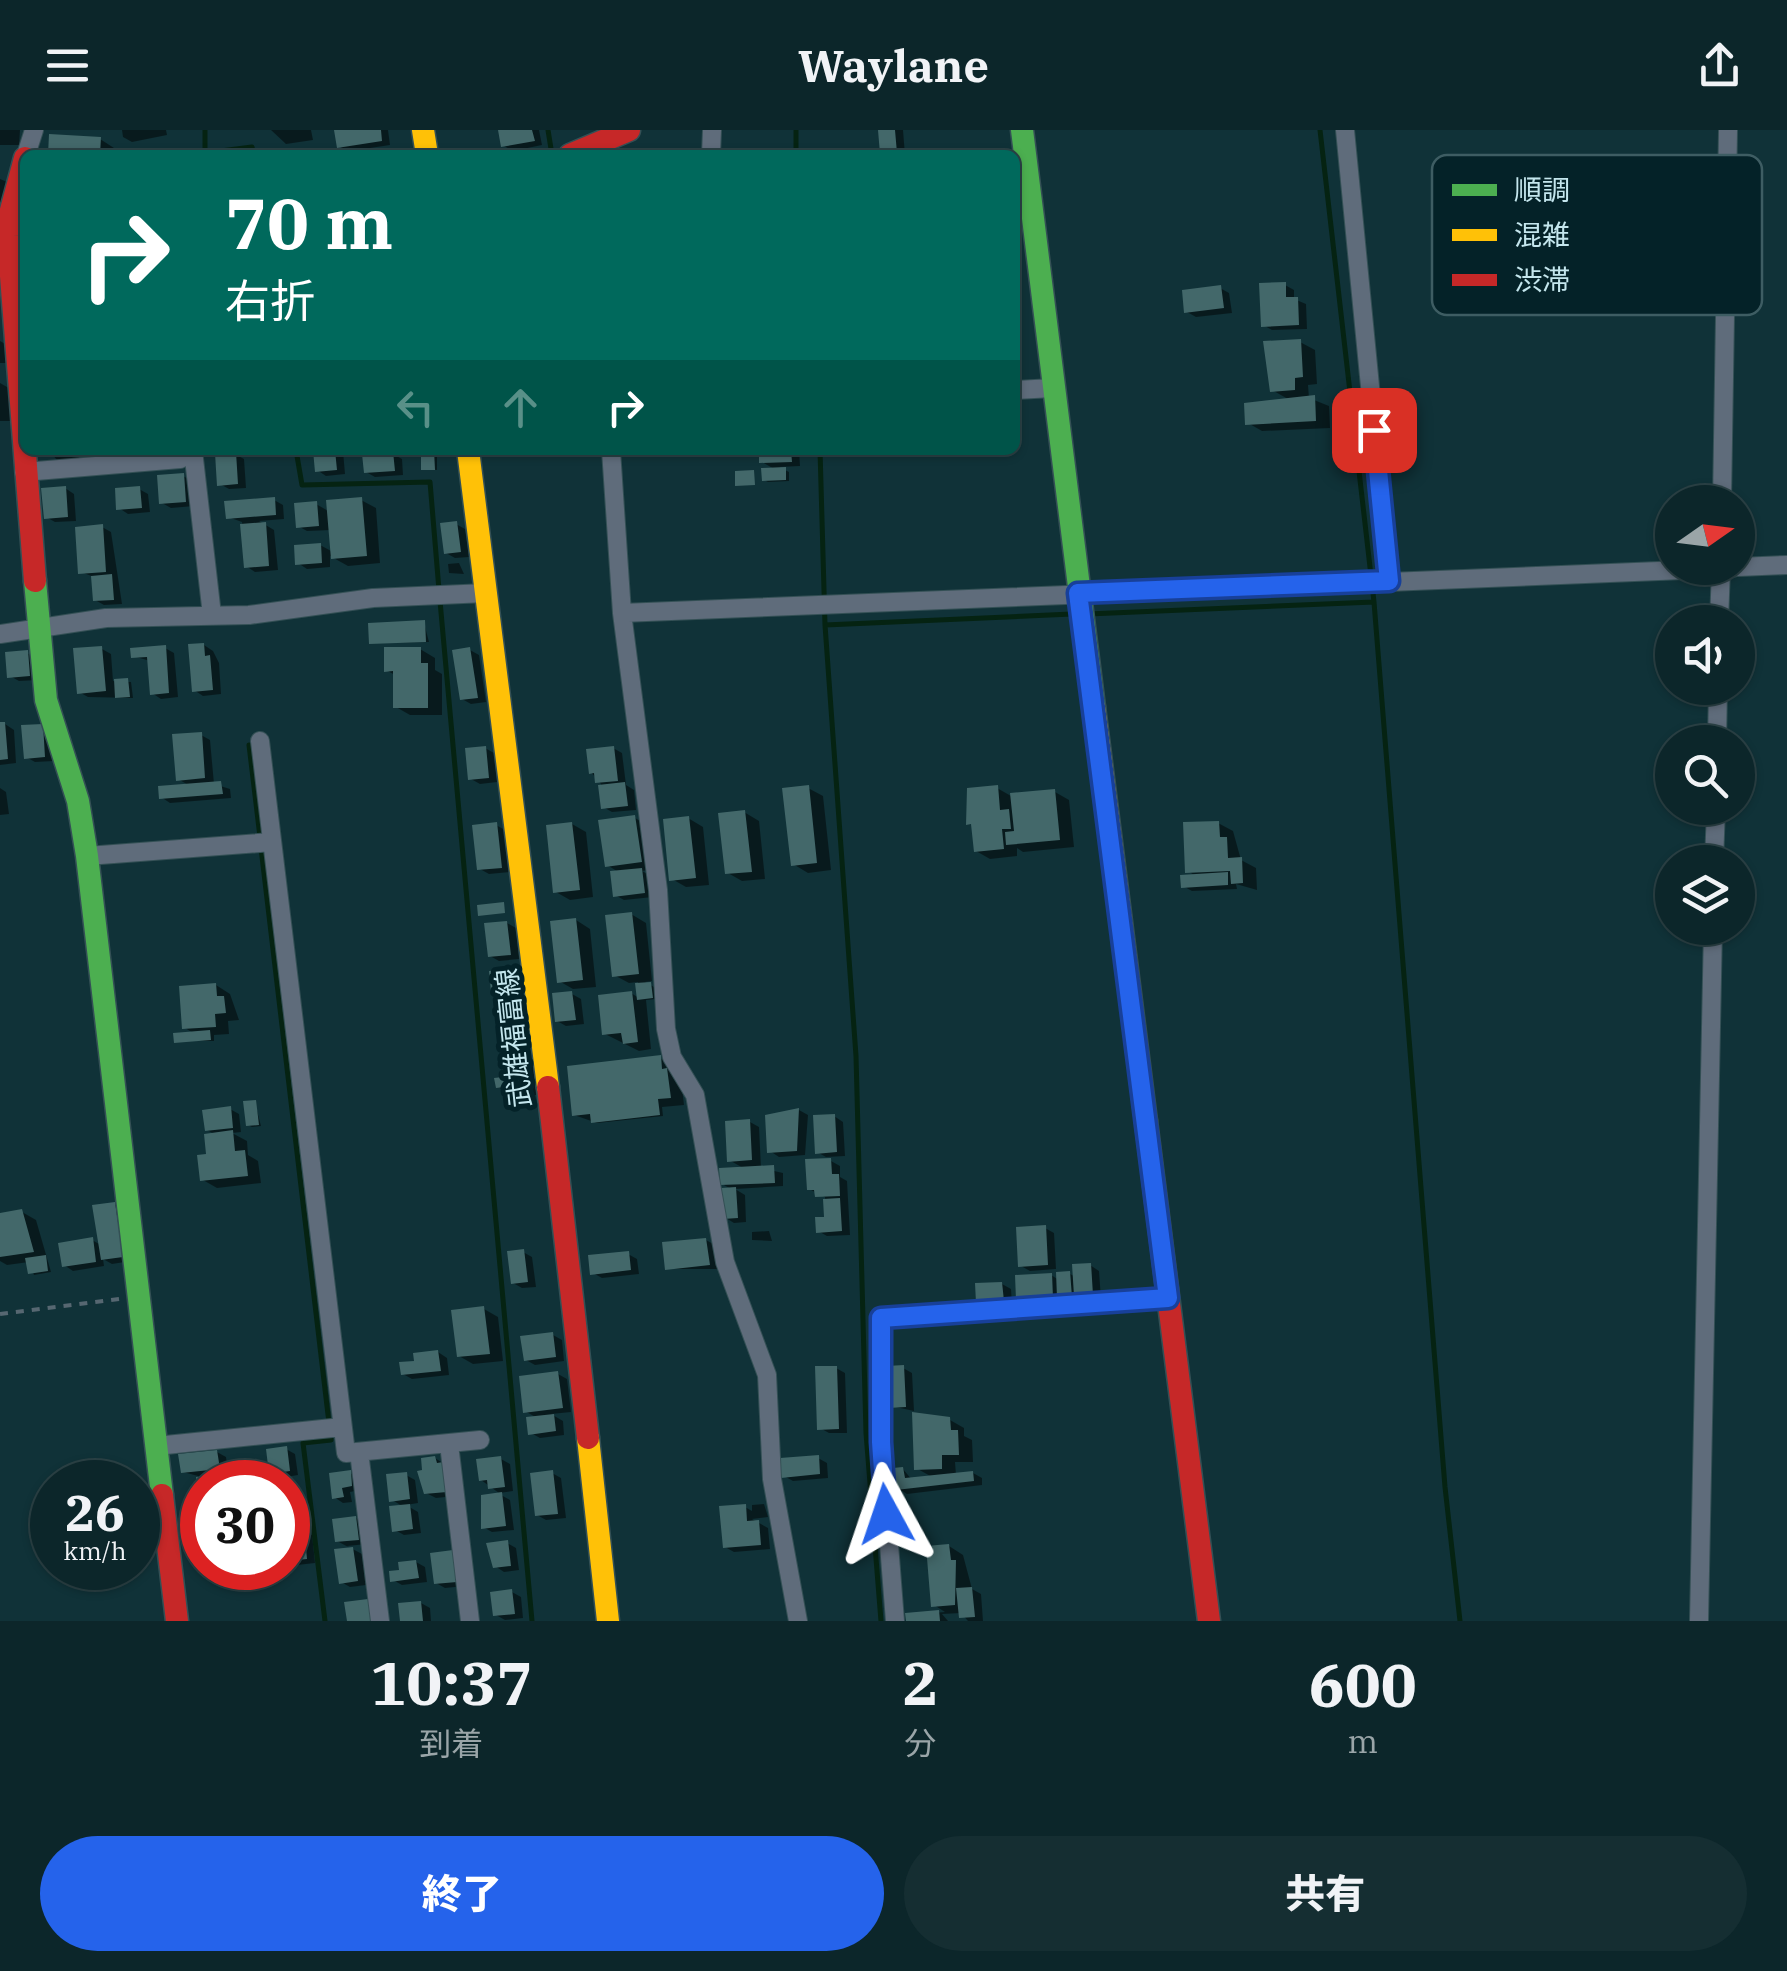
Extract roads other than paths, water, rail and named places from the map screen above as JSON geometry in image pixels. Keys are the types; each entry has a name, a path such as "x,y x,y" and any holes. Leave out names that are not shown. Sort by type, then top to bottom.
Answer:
{"main road":[{"path":"582,150 630,130"},
{"path":"1022,130 1020,159 1053,388 1209,1621"},
{"path":"20,184 11,225 20,373"},
{"path":"23,455 46,700 78,800 86,856 177,1621"},
{"name":"武雄福富線","path":"469,455 535,967 608,1621"}],"street":[{"path":"1344,130 1376,582"},
{"path":"1728,130 1728,155"},
{"path":"1722,485 1725,315"},
{"path":"1020,390 1053,388"},
{"path":"24,472 180,459 186,455"},
{"path":"194,455 212,616"},
{"path":"611,455 622,613 658,890 666,1029 672,1056 694,1095 725,1262 767,1375 772,1479 798,1621"},
{"path":"1755,566 1787,565"},
{"path":"622,613 840,603 1079,607 1376,582 1655,571"},
{"path":"0,634 145,615 284,613 373,598 486,593"},
{"path":"260,741 263,842 346,1453 480,1440"},
{"path":"86,856 263,842"},
{"path":"1699,1621 1713,945"},
{"path":"895,1621 881,1442 881,1318 1168,1298"},
{"path":"156,1446 342,1427"},
{"path":"449,1444 470,1621"},
{"path":"359,1452 380,1621"}],"waterway":[{"path":"205,130 205,150"},
{"path":"548,130 551,150"},
{"path":"796,130 796,150"},
{"path":"1320,130 1374,602 1445,1487 1460,1621"},
{"path":"228,150 253,150"},
{"path":"297,455 302,485 430,482 439,590"},
{"path":"820,455 825,625 856,1056 866,1433 881,1621"},
{"path":"440,601 532,1621"},
{"path":"1088,614 1374,602"},
{"path":"825,625 1072,614"},
{"path":"249,745 260,837"},
{"path":"261,848 329,1423"},
{"path":"325,1621 303,1443 331,1440 330,1433"}]}
